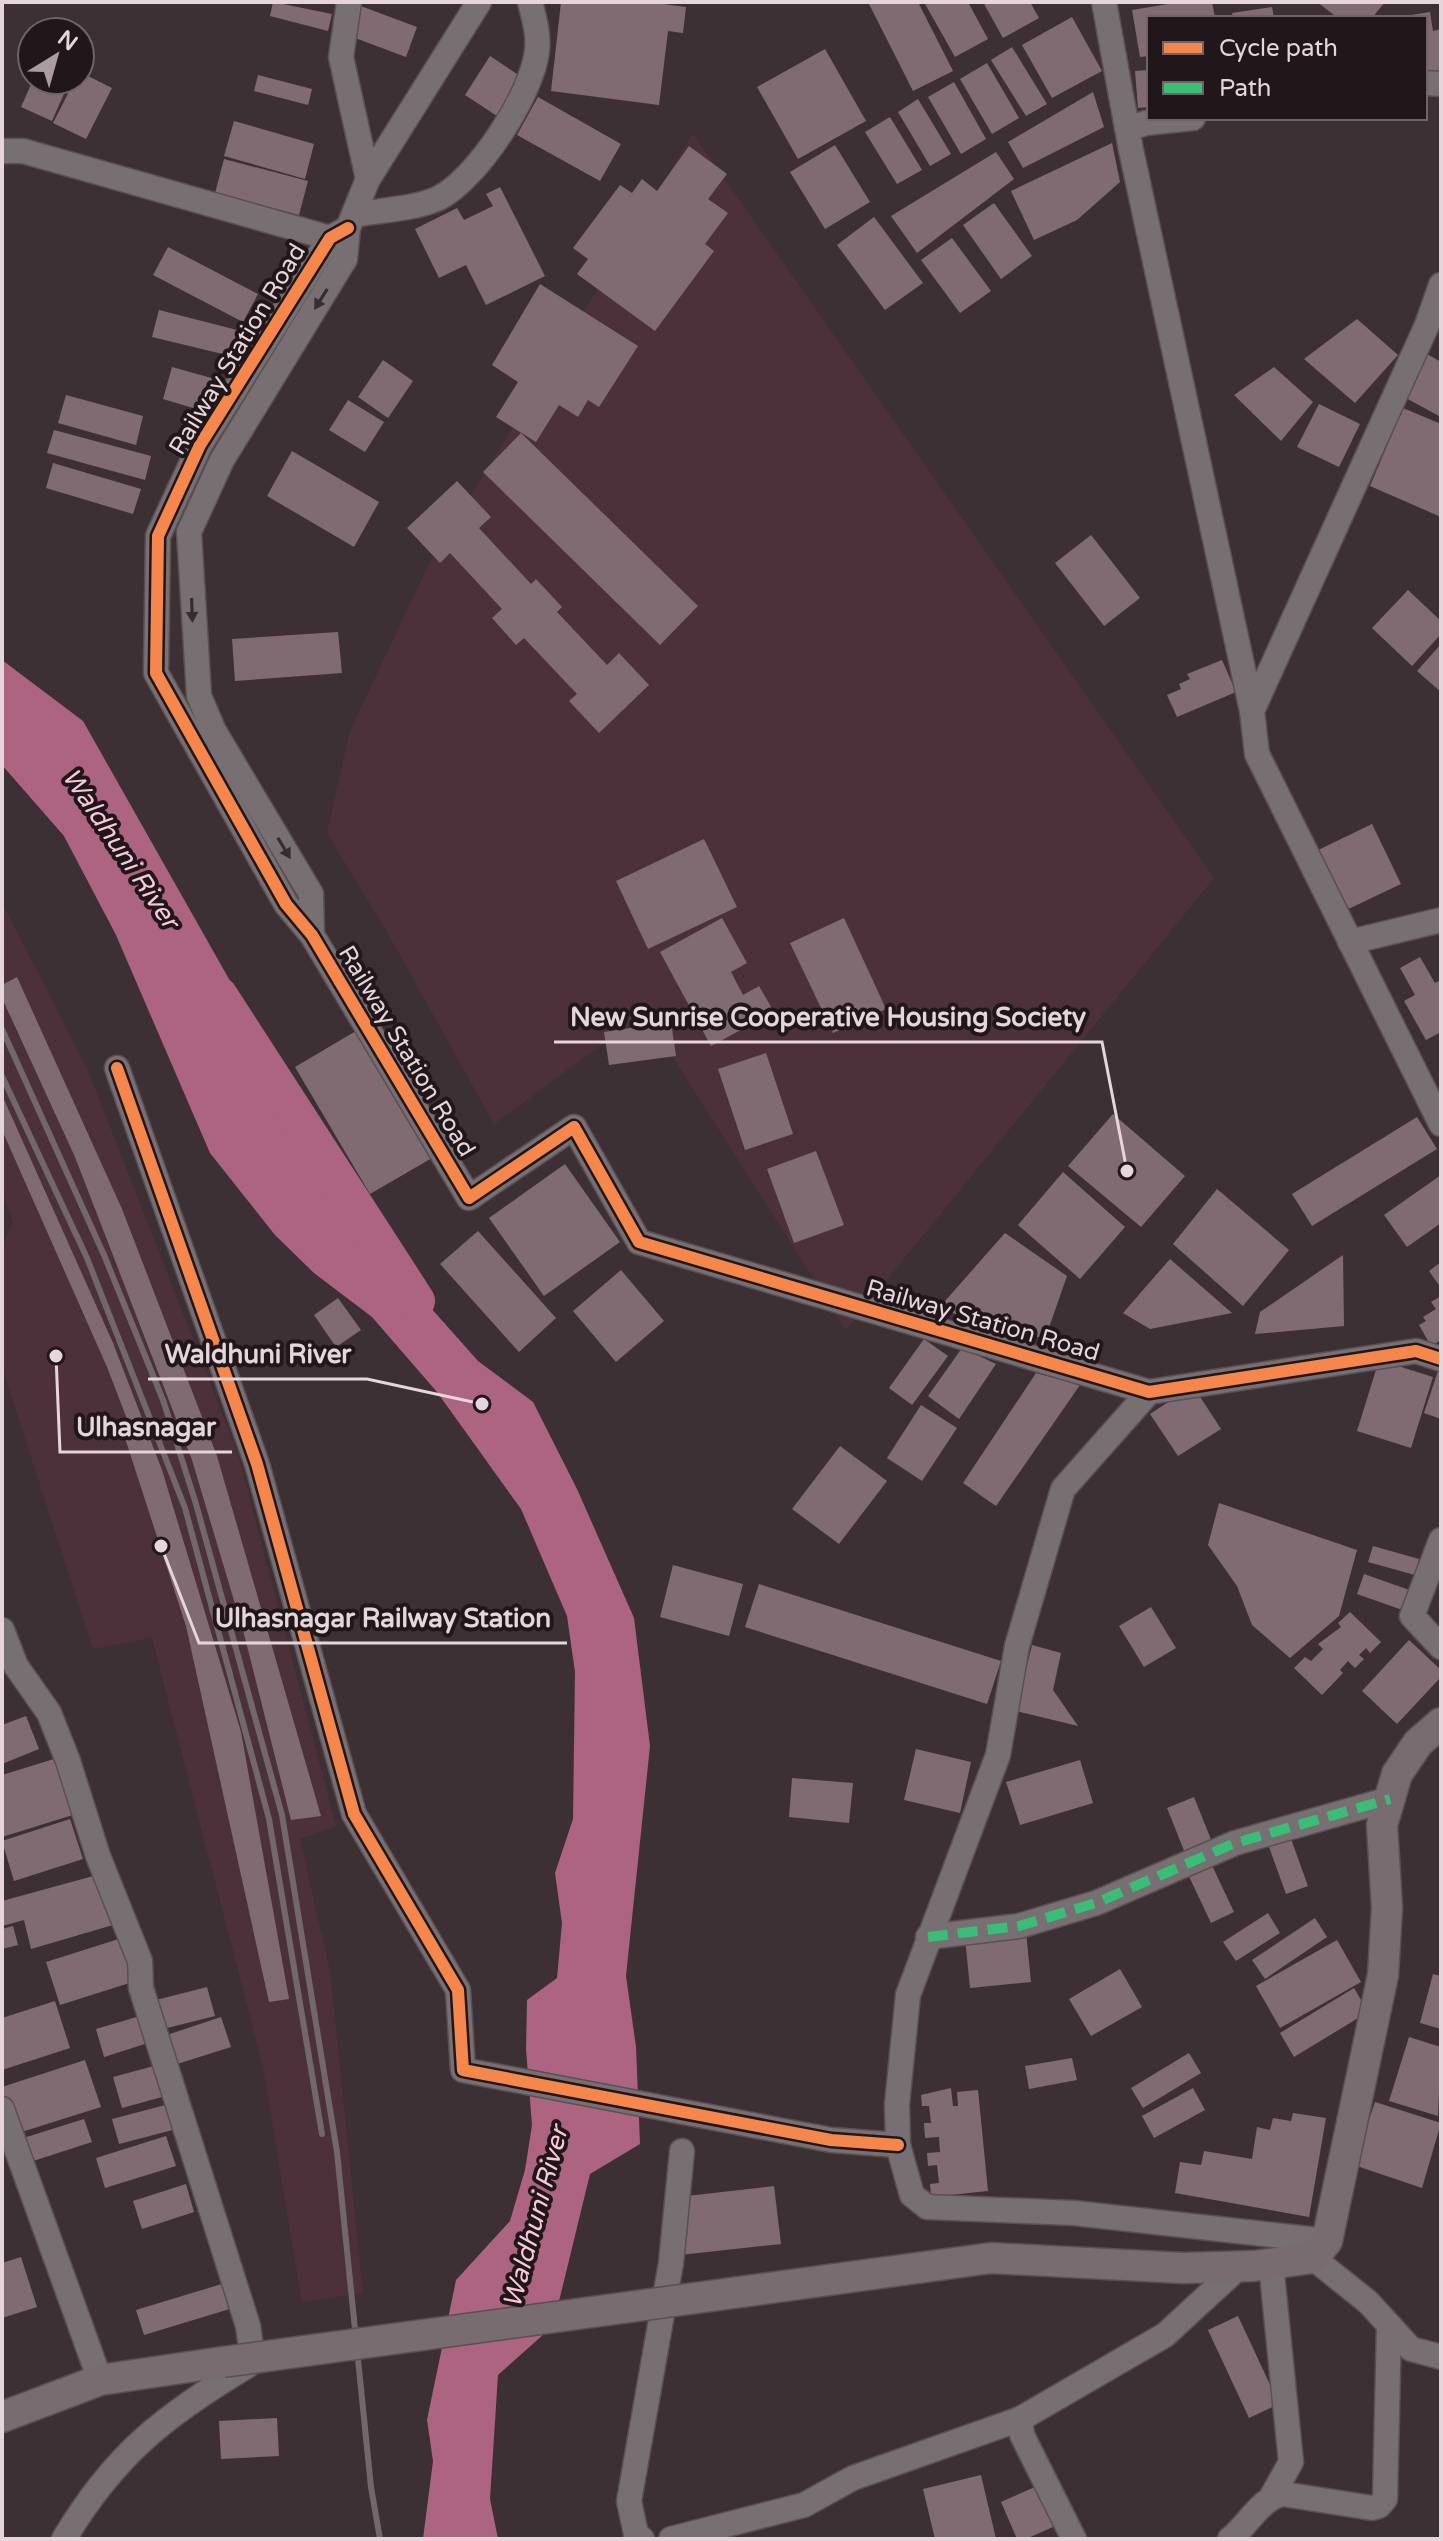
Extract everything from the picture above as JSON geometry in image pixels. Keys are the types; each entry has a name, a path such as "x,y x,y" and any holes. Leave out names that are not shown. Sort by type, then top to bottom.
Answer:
{"main road":[{"path":"2,2417 100,2380 991,2258 1183,2268 1271,2264 1320,2250 1383,1975 1387,1908 1382,1825 1397,1774 1418,1743 1441,1723"}],"street":[{"path":"349,2 341,57 368,179"},
{"name":"Railway Station Road","path":"479,2 368,179 345,232 200,445 158,536 156,673 286,904 312,935 469,1198 574,1127 639,1242 1149,1392 1416,1351 1441,1359"},
{"path":"2,151 23,151 345,232 436,200 452,191 491,150 533,68 537,35 530,2"},
{"path":"1104,2 1127,129 1252,711 1257,754 1441,1124"},
{"path":"1127,129 1174,120"},
{"name":"Railway Station Road","path":"312,935 311,894 214,731 199,696 189,532 222,460 345,259 345,232"},
{"path":"1252,711 1427,325 1441,285"},
{"path":"1350,942 1441,920"},
{"path":"117,1068 257,1464 354,1814 458,1990 463,2070 831,2140 898,2145"},
{"path":"1149,1392 1063,1489 1017,1646 998,1755 908,1995 897,2104 898,2145 912,2195 927,2207 1074,2213 1320,2250 1411,2349 1441,2357"},
{"path":"1441,1540 1412,1616 1441,1647"},
{"path":"2,1630 16,1666 49,1713 98,1856 140,1961 141,1988 226,2253 251,2347 247,2366 163,2419 124,2457 64,2539"},
{"path":"928,1937 1019,1926 1096,1903 1235,1843 1390,1799"},
{"path":"2,2109 100,2380"},
{"path":"642,2539 636,2534 629,2501 671,2263 682,2151"},
{"path":"1230,2539 1247,2526 1272,2496 1291,2462 1271,2264"},
{"path":"671,2539 804,2505 853,2478 1020,2419 1165,2335 1240,2266"},
{"path":"1272,2496 1283,2494 1372,2508 1385,2499 1389,2325"},
{"path":"1020,2419 1022,2435 1074,2539"}],"shaded area":[{"path":"693,134 1214,878 846,1330 645,1013 494,1124 386,930 327,833 350,731 429,564"},
{"path":"2,903 87,1068 238,1454 336,1826 300,1839 330,1971 363,2293 302,2302 263,2067 152,1638 93,1649 2,1367 2,1248 13,1222 2,1191"}],"water":[{"path":"2,660 83,721 242,1002 248,1043 264,1082 319,1182 478,1361 533,1402 577,1489 634,1618 650,1746 626,1976 636,2047 640,2144 590,2174 553,2326 498,2375 490,2499 498,2539 423,2539 433,2461 427,2420 456,2280 510,2221 525,2170 532,2125 526,2049 527,2000 557,1978 562,1923 555,1873 573,1819 575,1672 567,1616 521,1509 437,1392 372,1317 314,1273 275,1235 210,1153 116,935 64,836 2,765"}],"building":[{"path":"273,2 332,14 328,31 270,16"},
{"path":"561,2 648,2 686,7 683,33 668,31 659,105 551,91"},
{"path":"868,2 918,2 953,71 913,91"},
{"path":"924,2 968,2 988,39 955,57"},
{"path":"983,2 1030,2 1039,18 1003,38"},
{"path":"1180,2 1212,2 1215,16 1147,16 1147,56 1140,57 1132,10"},
{"path":"1317,2 1385,2 1374,16 1335,16"},
{"path":"358,5 417,27 406,57 347,35"},
{"path":"1272,7 1274,16 1233,16 1232,13"},
{"path":"1430,12 1433,31 1441,29 1441,73 1427,76 1427,16 1405,16"},
{"path":"1072,17 1102,71 1052,98 1022,45"},
{"path":"1012,47 1047,104 1026,116 991,60"},
{"path":"825,49 866,121 798,159 757,87"},
{"path":"490,56 523,78 497,116 465,95"},
{"path":"987,63 1019,118 992,134 960,79"},
{"path":"1147,70 1147,107 1138,108 1135,71"},
{"path":"258,75 312,89 308,105 254,91"},
{"path":"96,80 112,88 86,139 53,123 67,96 96,96"},
{"path":"954,82 986,139 961,154 928,97"},
{"path":"1093,92 1104,127 1023,168 1008,142"},
{"path":"26,96 63,96 52,121 21,107"},
{"path":"538,97 621,144 600,181 517,135"},
{"path":"918,99 951,154 930,166 898,112"},
{"path":"890,117 922,170 897,184 865,132"},
{"path":"234,121 314,144 305,179 224,156"},
{"path":"1112,143 1120,182 1077,220 1034,240 1011,191"},
{"path":"835,145 870,202 825,229 790,172"},
{"path":"689,146 727,174 708,199 728,213 705,244 714,251 655,331 577,274 588,259 573,248 620,185 632,193 642,179 657,191"},
{"path":"996,152 1014,179 917,253 891,216"},
{"path":"224,159 308,181 299,215 215,193"},
{"path":"500,187 545,276 486,305 466,265 439,278 415,229 457,208 464,220 493,206 486,194"},
{"path":"994,203 1032,256 1001,279 963,225"},
{"path":"874,217 923,283 885,310 837,245"},
{"path":"952,238 991,291 960,313 921,260"},
{"path":"168,247 258,294 243,322 153,275"},
{"path":"540,284 638,346 599,407 588,400 578,417 559,405 536,442 496,417 518,382 492,365"},
{"path":"159,310 241,331 235,357 152,337"},
{"path":"1357,319 1398,355 1355,403 1304,359"},
{"path":"1427,354 1441,362 1441,417 1404,397"},
{"path":"383,360 413,381 388,418 358,397"},
{"path":"172,367 222,381 213,414 163,399"},
{"path":"1274,367 1313,402 1281,441 1234,395"},
{"path":"66,395 143,416 136,445 58,423"},
{"path":"348,400 384,422 365,452 329,430"},
{"path":"1319,404 1360,424 1339,467 1297,447"},
{"path":"1403,408 1441,424 1441,517 1370,486"},
{"path":"54,430 151,456 145,480 47,453"},
{"path":"521,433 698,606 660,645 483,472"},
{"path":"292,451 379,502 354,547 267,496"},
{"path":"53,463 141,489 133,514 46,488"},
{"path":"457,481 491,517 479,528 531,584 536,579 562,607 557,612 607,665 619,653 649,685 599,733 569,701 577,694 524,638 516,645 492,618 502,609 450,553 440,563 407,528"},
{"path":"1091,535 1140,598 1104,626 1055,563"},
{"path":"1408,590 1441,621 1441,634 1412,666 1372,628"},
{"path":"338,632 342,673 235,681 232,639"},
{"path":"1441,644 1441,692 1417,671"},
{"path":"1222,660 1236,692 1177,717 1167,695 1181,689 1179,684 1190,679 1187,674"},
{"path":"1372,824 1401,884 1340,913 1312,853"},
{"path":"704,839 737,907 648,949 616,881"},
{"path":"722,918 747,963 731,972 743,995 759,986 774,1012 711,1046 660,952"},
{"path":"844,918 886,1009 833,1033 790,943"},
{"path":"1420,957 1435,983 1441,980 1441,1032 1426,1040 1404,1001 1415,995 1400,968"},
{"path":"17,977 122,1209 217,1456 321,1816 291,1820 244,1634 192,1460 75,1157 2,998 2,985"},
{"path":"671,1022 676,1056 609,1065 604,1032"},
{"path":"356,1031 432,1158 370,1194 295,1067"},
{"path":"766,1053 793,1134 745,1150 718,1069"},
{"path":"2,1095 113,1343 162,1470 241,1732 289,1999 269,2002 186,1626 124,1435 132,1432 107,1367 2,1130"},
{"path":"1113,1114 1185,1176 1141,1227 1068,1166"},
{"path":"1417,1117 1437,1149 1312,1226 1292,1194"},
{"path":"816,1151 844,1225 794,1243 767,1169"},
{"path":"565,1164 620,1242 544,1296 489,1218"},
{"path":"1063,1172 1125,1227 1080,1279 1018,1225"},
{"path":"1441,1175 1441,1223 1407,1247 1384,1215"},
{"path":"1217,1189 1289,1250 1243,1306 1173,1244"},
{"path":"478,1231 556,1318 519,1352 440,1264"},
{"path":"1005,1233 1067,1276 1045,1339 938,1309"},
{"path":"1343,1255 1344,1326 1255,1334 1260,1312"},
{"path":"1170,1259 1232,1313 1150,1329 1123,1313"},
{"path":"1441,1262 1441,1288 1429,1271"},
{"path":"621,1270 664,1321 616,1362 573,1311"},
{"path":"1441,1296 1441,1340 1431,1346 1419,1325 1426,1321 1423,1317 1436,1309 1431,1302"},
{"path":"338,1298 361,1330 336,1347 314,1315"},
{"path":"924,1339 948,1356 912,1405 889,1388"},
{"path":"962,1348 996,1364 959,1419 928,1396"},
{"path":"1379,1360 1433,1377 1411,1448 1357,1431"},
{"path":"1438,1371 1441,1372 1441,1419 1424,1413"},
{"path":"1036,1373 1080,1385 996,1506 963,1483"},
{"path":"1193,1386 1221,1429 1178,1456 1150,1414"},
{"path":"921,1405 957,1428 922,1481 887,1458"},
{"path":"840,1446 887,1481 839,1544 792,1509"},
{"path":"1219,1503 1357,1550 1339,1616 1290,1658 1252,1625 1237,1586 1208,1545"},
{"path":"1373,1546 1419,1559 1415,1575 1368,1562"},
{"path":"673,1565 743,1584 729,1636 660,1617"},
{"path":"1364,1574 1415,1592 1408,1612 1357,1594"},
{"path":"759,1584 1001,1661 987,1704 745,1627"},
{"path":"1151,1607 1176,1648 1144,1667 1119,1626"},
{"path":"1350,1612 1381,1642 1370,1653 1366,1648 1359,1655 1364,1659 1355,1668 1348,1661 1340,1670 1343,1673 1322,1695 1294,1668 1305,1657 1311,1661 1323,1649 1318,1644 1341,1627 1338,1623"},
{"path":"1409,1640 1441,1670 1441,1677 1397,1724 1362,1691"},
{"path":"1032,1645 1061,1653 1053,1690 1078,1726 1016,1711"},
{"path":"26,1716 39,1749 2,1764 2,1725"},
{"path":"916,1749 971,1762 960,1813 904,1800"},
{"path":"57,1758 76,1814 2,1837 2,1775"},
{"path":"1080,1760 1093,1803 1020,1825 1006,1782"},
{"path":"792,1778 853,1783 849,1823 789,1817"},
{"path":"1194,1797 1214,1847 1187,1858 1167,1808"},
{"path":"70,1819 83,1859 14,1881 2,1841"},
{"path":"1291,1839 1308,1886 1286,1894 1269,1847"},
{"path":"1209,1859 1234,1912 1211,1923 1186,1870"},
{"path":"97,1875 113,1925 31,1949 24,1920 2,1926 2,1901"},
{"path":"1268,1913 1280,1933 1236,1961 1223,1942"},
{"path":"1315,1918 1327,1937 1265,1979 1252,1960"},
{"path":"13,1926 18,1945 2,1949 2,1929"},
{"path":"1026,1932 1031,1982 970,1988 965,1938"},
{"path":"125,1937 139,1980 60,2005 46,1962"},
{"path":"1337,1940 1361,1982 1280,2028 1256,1986"},
{"path":"1120,1969 1142,2007 1091,2036 1069,1999"},
{"path":"1433,1974 1441,1976 1441,2029 1420,2023"},
{"path":"207,1987 215,2016 159,2030 152,2001"},
{"path":"1354,1988 1368,2012 1294,2057 1280,2033"},
{"path":"55,2001 70,2048 2,2070 2,2018"},
{"path":"140,2016 148,2043 104,2057 96,2029"},
{"path":"221,2017 231,2047 174,2065 164,2036"},
{"path":"1409,2037 1441,2047 1438,2116 1389,2101"},
{"path":"1189,2053 1201,2073 1143,2108 1131,2088"},
{"path":"1072,2058 1077,2080 1029,2089 1025,2066"},
{"path":"85,2060 101,2107 12,2135 2,2103 2,2087"},
{"path":"154,2066 162,2097 122,2108 113,2077"},
{"path":"951,2088 953,2106 958,2106 957,2092 978,2090 988,2191 931,2197 930,2184 939,2183 937,2165 928,2166 927,2153 940,2152 939,2137 925,2138 924,2123 931,2123 929,2106 922,2106 921,2095"},
{"path":"1193,2088 1205,2110 1154,2138 1142,2116"},
{"path":"1375,2102 1441,2123 1422,2188 1354,2165"},
{"path":"173,2103 180,2128 119,2144 112,2119"},
{"path":"1293,2113 1326,2118 1309,2217 1175,2193 1180,2162 1201,2165 1204,2151 1252,2159 1257,2127 1270,2130 1273,2118 1291,2121"},
{"path":"84,2119 92,2142 24,2164 17,2140"},
{"path":"166,2136 176,2166 105,2188 96,2158"},
{"path":"186,2184 194,2212 142,2229 133,2201"},
{"path":"774,2186 781,2244 680,2255 687,2196"},
{"path":"21,2257 37,2307 2,2318 2,2263"},
{"path":"225,2283 233,2308 144,2335 136,2310"},
{"path":"1238,2316 1279,2404 1249,2418 1208,2330"},
{"path":"277,2418 279,2456 221,2459 219,2421"},
{"path":"981,2475 996,2539 935,2539 923,2489"},
{"path":"1044,2483 1062,2523 1026,2539 1017,2539 1001,2502"}],"waterway":[{"name":"Waldhuni River","path":"219,996 416,1301"}],"railway":[{"path":"2,1029 104,1255 163,1400 196,1504 282,1815 337,2152 371,2487 380,2539"},
{"path":"2,1076 87,1258 185,1508 269,1819 322,2134"}],"marked path":[{"path":"928,1937 1019,1926 1096,1903 1235,1843 1390,1799"}],"cycle path":[{"path":"348,228 330,238 200,445 158,536 156,673 286,904 312,935 469,1198 574,1127 639,1242 1149,1392 1416,1351 1441,1359"},
{"path":"117,1068 257,1464 354,1814 458,1990 463,2070 831,2140 898,2145"}],"place":[{"name":"New Sunrise Cooperative Housing Society","path":"1127,1171"},
{"name":"Ulhasnagar","path":"56,1356"},
{"name":"Waldhuni River","path":"482,1404"},
{"name":"Ulhasnagar Railway Station","path":"161,1546"}]}
